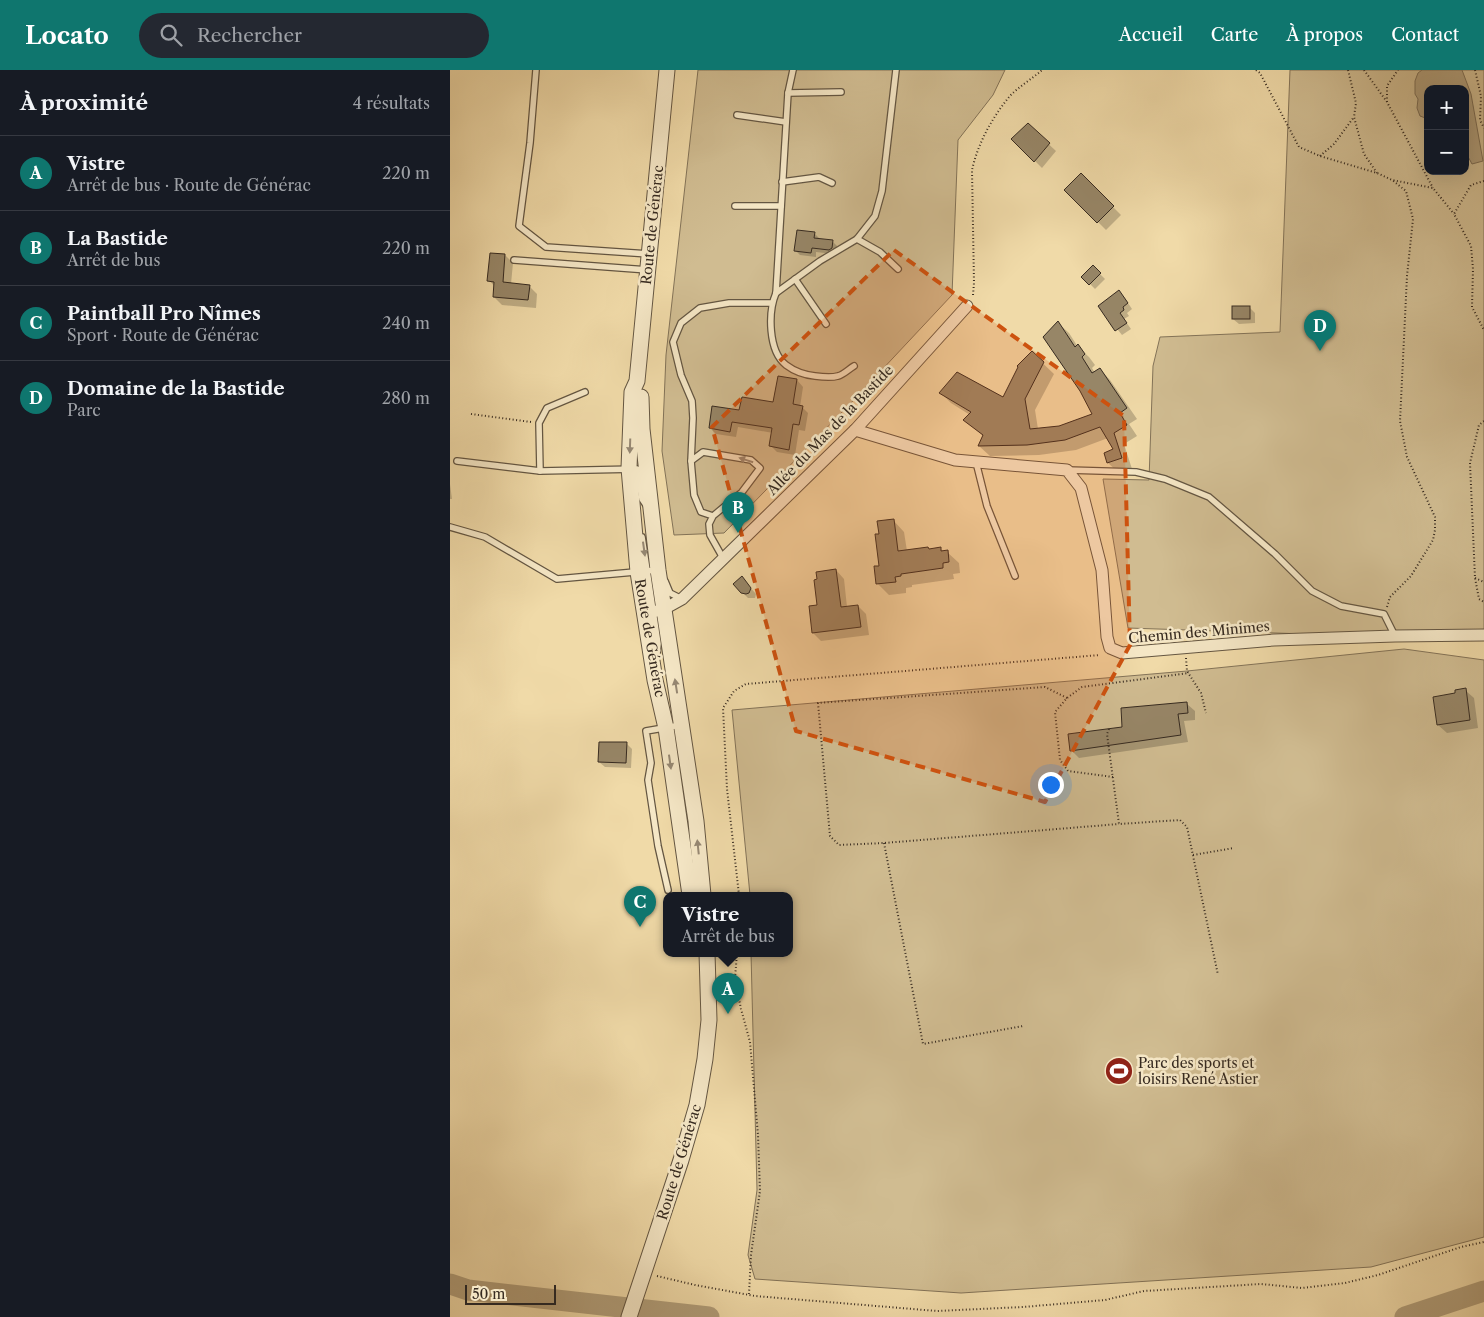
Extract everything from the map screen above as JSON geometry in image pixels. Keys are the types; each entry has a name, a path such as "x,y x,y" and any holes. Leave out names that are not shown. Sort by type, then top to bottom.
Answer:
{"street":[{"name":"Route de Générac","path":"667,70 637,381 632,392 629,468 632,502 659,610 675,726 690,892"},
{"name":"Allée du Mas de la Bastide","path":"659,610 682,599 855,430 967,306"},
{"name":"Route de Générac","path":"637,381 641,394 642,429 653,515 648,571 656,680 675,726 691,788 703,892"},
{"path":"855,430 955,460 1067,470"},
{"name":"Chemin des Minimes","path":"1067,470 1081,488 1102,570 1107,637 1110,648 1122,653 1274,640 1484,635"},
{"name":"Route de Générac","path":"700,957 708,1003"},
{"name":"Route de Générac","path":"629,1317 682,1160 697,1105 706,1058 709,1020 707,957"}],"lane":[{"path":"536,70 530,143 519,226 546,247 649,254"},
{"path":"793,70 788,93 776,293 772,303 771,335 776,350 785,364 804,374 823,377 839,376 854,366"},
{"path":"776,293 820,261 857,239 875,216 882,191 896,70"},
{"path":"788,93 841,92"},
{"path":"738,115 786,122"},
{"path":"782,182 819,177 832,183"},
{"path":"735,206 781,206"},
{"path":"857,239 880,252 898,269"},
{"path":"514,260 648,270"},
{"path":"795,279 826,324"},
{"path":"713,516 701,512 694,495 691,461 692,401 681,375 673,342 681,323 700,308 730,303 772,303"},
{"path":"540,471 539,423 546,408 584,392"},
{"path":"642,429 649,457 663,576 670,592 682,599"},
{"path":"691,461 703,452 751,460 760,468 742,492 713,516 709,524 710,535 723,558"},
{"path":"457,461 540,471 637,469 642,499 653,515"},
{"path":"976,462 987,506 1015,576"},
{"path":"1067,470 1136,472 1165,479 1209,497 1275,554 1312,591 1341,606 1384,614 1396,636"},
{"path":"450,527 485,537 557,579 648,571"},
{"path":"656,680 659,610"},
{"path":"668,890 658,846 648,780 651,763 646,731 675,726"}],"path":[{"path":"967,306 973,296 974,283 972,170 976,153 986,132 1010,96 1042,70"},
{"path":"1256,70 1260,74 1299,147 1320,156 1377,173 1392,180 1406,191 1413,220 1407,276 1400,421 1407,457 1435,517 1435,524 1432,540 1411,576 1390,596 1384,614"},
{"path":"1348,70 1356,103 1354,117 1364,154 1377,173"},
{"path":"1364,70 1387,102 1434,188 1454,214 1471,246 1473,269 1472,307 1484,330"},
{"path":"1387,102 1387,86 1398,70"},
{"path":"1475,70 1481,96 1480,120 1484,128"},
{"path":"1320,156 1334,144 1354,117"},
{"path":"1392,180 1434,188"},
{"path":"1454,214 1472,185 1484,181"},
{"path":"470,414 539,423"},
{"path":"1484,421 1479,425 1470,462 1475,578 1479,599 1484,602"},
{"path":"1475,578 1484,582"},
{"path":"1185,648 1187,671 1202,693 1206,713"},
{"path":"739,892 727,789 723,708 734,691 746,684 1122,653"},
{"path":"1113,777 1068,771 1060,760 1055,712 1067,698 1082,687 1189,674"},
{"path":"1067,698 1045,687 818,703 830,836 839,845 884,843 1180,820 1187,827 1218,975"},
{"path":"1109,729 1107,734 1118,824"},
{"path":"884,843 923,1044 1023,1026"},
{"path":"1193,855 1234,848"},
{"path":"737,957 735,978 750,1042 758,1135 760,1192 751,1255 749,1294"},
{"path":"642,1277 749,1294 937,1311 1023,1307 1105,1300 1144,1291 1261,1284 1302,1288 1345,1283 1378,1275 1461,1247 1484,1242"}],"highlighted area":[{"path":"894,250 1124,416 1130,645 1045,802 796,731 712,427"}],"shaded area":[{"path":"698,70 1005,70 993,95 958,140 952,295 849,405 724,533 674,535 662,451 666,355"},
{"path":"1290,70 1484,70 1484,640 1128,628 1103,479 1149,480 1153,366 1160,337 1280,332"},
{"path":"1422,70 1462,70 1468,85 1424,85 1424,118 1420,116 1417,108 1418,99 1415,94 1415,81 1418,73"},
{"path":"1469,89 1483,161 1472,164 1469,158"},
{"name":"Parc des sports et loisirs René Astier","path":"1404,649 1484,660 1484,1237 1371,1267 961,1293 755,1279 748,1255 757,1190 751,957 793,957 793,892 750,892 732,710 1187,671"}],"building":[{"path":"1028,123 1050,143 1034,162 1011,139"},
{"path":"1081,173 1114,206 1097,223 1064,190"},
{"path":"797,230 815,232 814,238 833,240 832,248 829,250 812,248 811,253 794,251"},
{"path":"490,253 505,254 503,282 530,285 528,300 493,297 494,282 487,281"},
{"path":"1093,265 1101,273 1089,285 1081,277"},
{"path":"1119,290 1128,303 1120,313 1127,323 1115,331 1098,306"},
{"path":"1232,306 1250,306 1250,319 1232,319"},
{"path":"1058,321 1075,347 1078,344 1085,354 1082,357 1092,373 1100,368 1127,408 1120,413 1127,425 1114,433 1122,458 1107,463 1104,453 1113,449 1100,427 1065,440 1027,445 978,446 983,435 963,420 971,412 939,393 957,372 1003,397 1017,366 1032,351 1044,362 1025,399 1030,429 1059,426 1092,414 1080,391 1043,337"},
{"path":"778,376 797,379 793,404 803,406 799,425 793,424 789,450 769,446 772,428 732,422 730,432 709,428 712,406 739,410 742,397 773,402"},
{"path":"894,519 898,551 941,547 941,551 948,550 949,562 943,563 943,568 901,574 901,576 895,577 896,582 876,584 874,566 879,566 875,534 879,534 877,521"},
{"path":"836,569 841,607 858,605 861,627 812,633 809,606 817,605 814,580 817,579 816,572"},
{"path":"742,576 751,588 749,593 746,594 741,593 733,584"},
{"path":"1466,688 1470,720 1437,725 1433,697 1455,693 1455,690"},
{"path":"1187,702 1188,713 1178,714 1181,735 1070,751 1068,734 1122,727 1121,708"},
{"path":"599,742 627,742 626,763 598,762"}],"waterway":[{"path":"450,1284 468,1290 709,1317"},
{"path":"1405,1317 1484,1291"}],"place":[{"name":"Domaine de la Bastide","path":"1320,351"},
{"name":"La Bastide","path":"738,533"},
{"name":"Paintball Pro Nîmes","path":"640,927"},
{"name":"Vistre","path":"728,1014"},
{"name":"Parc des sports et loisirs René Astier","path":"1119,1071"}]}
